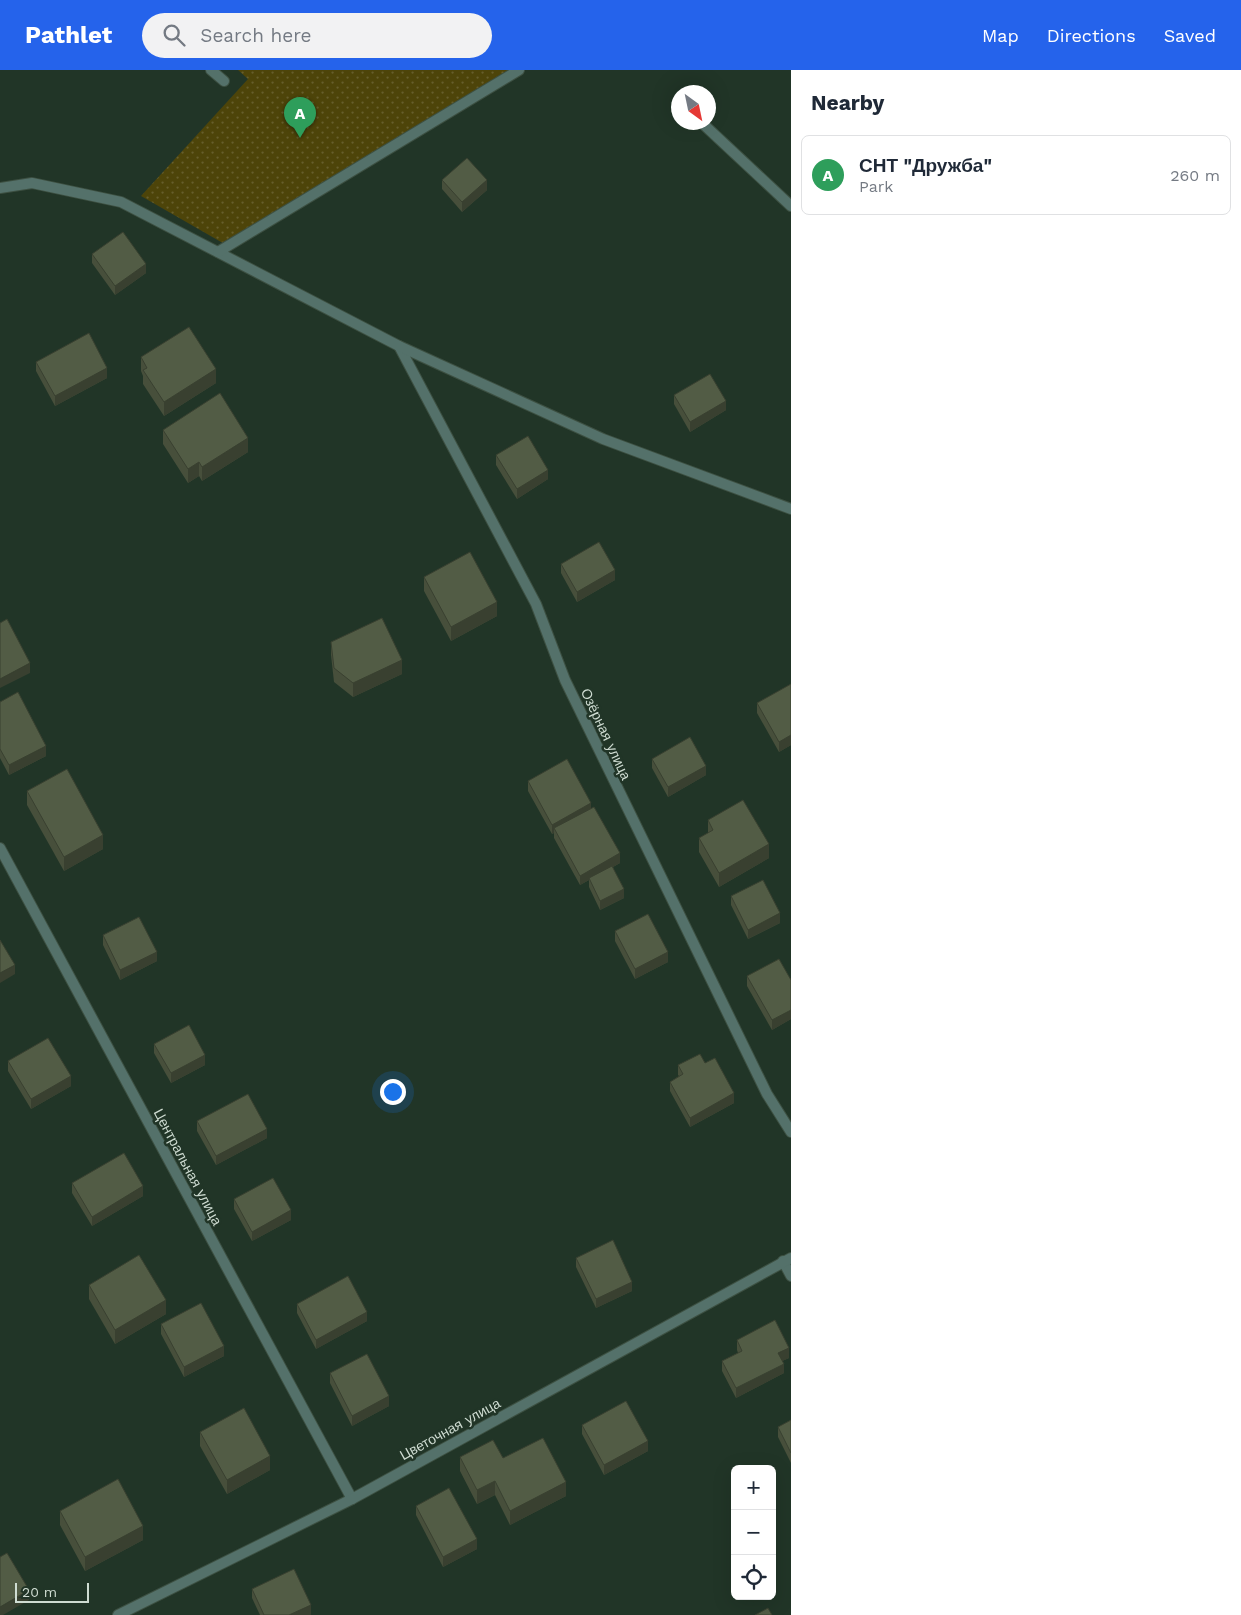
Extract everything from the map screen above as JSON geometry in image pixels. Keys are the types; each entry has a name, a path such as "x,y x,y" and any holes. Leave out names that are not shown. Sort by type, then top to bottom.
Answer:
{"street":[{"path":"211,70 224,82"},
{"path":"218,252 519,70"},
{"path":"710,130 791,206"},
{"path":"0,188 32,183 121,202 399,346 604,439 791,509"},
{"name":"Озёрная улица","path":"399,346 536,604 566,680 620,794 767,1094 791,1132"},
{"name":"Центральная улица","path":"0,848 352,1499"},
{"path":"787,1260 791,1276"},
{"name":"Цветочная улица","path":"118,1615 352,1499 787,1260"}],"shaded area":[{"path":"238,70 516,70 228,246 141,196 248,79"}],"building":[{"path":"467,158 487,180 462,202 442,180"},
{"path":"123,232 146,264 115,286 92,254"},
{"path":"189,327 216,369 164,402 143,370 147,368 141,357"},
{"path":"89,333 107,368 55,396 36,362"},
{"path":"710,374 726,401 690,422 674,395"},
{"path":"220,393 248,438 202,467 199,462 188,469 163,430"},
{"path":"528,436 548,470 517,489 496,455"},
{"path":"599,542 615,570 577,592 561,564"},
{"path":"470,552 497,602 451,627 424,577"},
{"path":"382,618 402,660 353,683 334,668 331,642"},
{"path":"7,619 30,663 0,679 0,623"},
{"path":"791,684 791,735 779,742 757,703"},
{"path":"18,692 46,746 9,765 0,749 0,702"},
{"path":"690,737 706,766 668,787 652,759"},
{"path":"567,759 591,803 552,825 528,781"},
{"path":"67,769 103,835 64,857 27,791"},
{"path":"743,800 769,844 719,873 699,838 713,830 708,820"},
{"path":"594,807 620,853 580,876 554,828"},
{"path":"612,866 624,889 600,901 589,878"},
{"path":"763,880 780,913 748,930 731,896"},
{"path":"648,914 668,952 635,969 615,931"},
{"path":"139,917 157,952 120,970 103,935"},
{"path":"0,940 15,965 0,973"},
{"path":"779,959 791,980 791,1010 772,1020 747,976"},
{"path":"189,1025 205,1055 171,1073 154,1044"},
{"path":"48,1038 71,1076 31,1099 8,1061"},
{"path":"700,1054 705,1063 715,1058 734,1093 690,1118 670,1082 683,1074 678,1065"},
{"path":"248,1094 267,1129 216,1156 197,1121"},
{"path":"124,1153 143,1186 92,1217 72,1183"},
{"path":"273,1178 291,1210 252,1232 234,1199"},
{"path":"613,1240 632,1282 596,1299 576,1258"},
{"path":"139,1255 166,1300 115,1330 89,1285"},
{"path":"348,1276 367,1312 316,1340 297,1304"},
{"path":"201,1303 224,1346 184,1367 161,1324"},
{"path":"775,1320 789,1348 778,1353 784,1364 736,1388 722,1361 742,1351 737,1340"},
{"path":"367,1354 389,1396 352,1416 330,1373"},
{"path":"626,1401 648,1441 604,1465 582,1425"},
{"path":"244,1408 270,1456 227,1480 200,1432"},
{"path":"791,1420 791,1453 778,1427"},
{"path":"543,1438 566,1482 510,1511 495,1481 477,1490 460,1457 493,1440 503,1458"},
{"path":"118,1479 143,1526 85,1557 60,1511"},
{"path":"449,1488 477,1539 443,1557 416,1506"},
{"path":"7,1553 29,1590 0,1607 0,1557"},
{"path":"294,1569 311,1605 289,1615 264,1615 252,1589"},
{"path":"768,1608 772,1615 755,1615"}],"place":[{"name":"СНТ \"Дружба\"","path":"300,138"}]}
